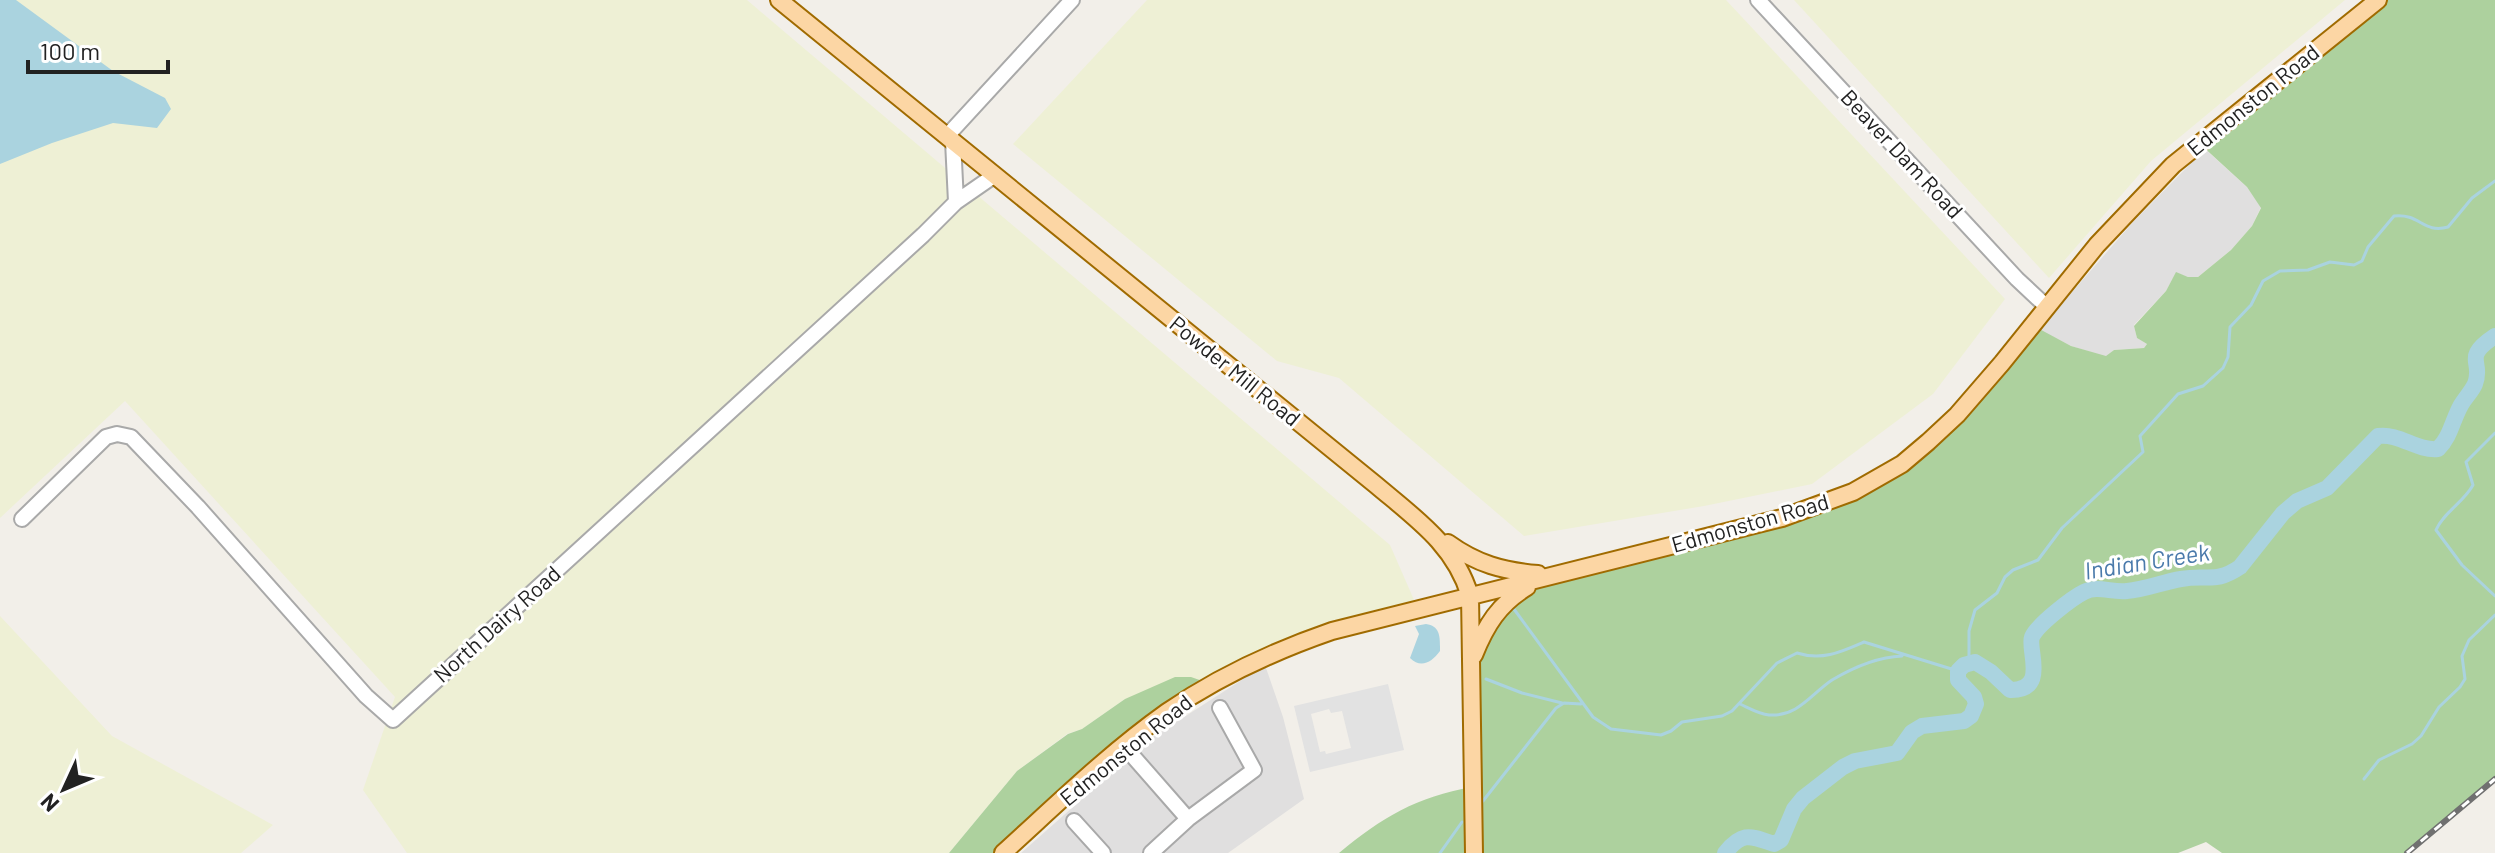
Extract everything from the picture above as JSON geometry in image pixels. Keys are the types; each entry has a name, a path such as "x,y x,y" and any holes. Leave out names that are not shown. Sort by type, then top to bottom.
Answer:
{"main road":[{"name":"Powder Mill Road","path":"779,0 1432,533 1458,565 1470,596 1474,853"},
{"name":"Edmonston Road","path":"1003,853 1168,711 1270,654 1332,631 1782,518 1839,498 1878,479 1915,454 1957,415 2097,245 2173,165 2378,0"},
{"path":"1432,533 1488,566 1547,575"},
{"path":"1471,660 1491,618 1500,607 1547,575"}],"street":[{"path":"956,202 950,139 1072,0"},
{"name":"Beaver Dam Road","path":"1758,0 2017,279 2047,307"},
{"name":"North Dairy Road","path":"22,519 106,437 117,434 131,437 198,507 366,696 393,720 913,245 956,202 995,175"},
{"path":"1151,853 1188,819 1254,770 1220,708"},
{"path":"1124,746 1188,819"},
{"path":"1074,821 1103,853"}],"shaded area":[{"path":"2205,149 2247,187 2261,207 2252,226 2231,250 2198,277 2176,273 2166,291 2134,325 2137,338 2147,344 2144,348 2114,350 2106,357 2071,346 2039,330 2134,221"},
{"path":"1265,665 1283,717 1304,799 1228,853 1021,853 1150,739"},
{"path":"1388,684 1404,750 1310,772 1294,706","holes":["1329,709 1331,713 1342,711 1351,748 1326,754 1325,751 1320,752 1311,714"]}],"green space":[{"path":"0,0 747,0 1390,545 1418,609 1388,616 1211,684 1125,699 1082,729 1067,734 1017,771 949,853 407,853 363,790 395,697 125,401 0,518"},
{"path":"1147,0 1726,0 2005,299 1933,394 1812,484 1704,506 1524,536 1339,378 1277,361 1013,144"},
{"path":"1794,0 2345,0 2151,161 2049,278"},
{"path":"2378,0 2495,0 2495,779 2407,853 2222,853 2206,842 2178,853 1339,853 1401,810 1434,796 1472,787 1471,660 1491,618 1547,575 1738,530 1901,464 2032,325 2071,346 2106,356 2114,350 2144,348 2147,344 2137,338 2134,326 2166,291 2176,272 2198,277 2231,250 2252,226 2261,208 2247,187 2200,144"},
{"path":"0,616 112,736 273,825 241,853 0,853"},
{"path":"1175,677 1191,677 1211,684 1003,853 949,853 1017,771 1068,734 1082,729 1125,699"}],"water":[{"path":"0,0 16,0 113,71 165,98 171,109 157,128 113,123 0,164"},
{"path":"1426,624 1437,630 1440,651 1422,664 1410,658 1419,634 1415,626"}],"waterway":[{"path":"1969,662 1969,631 1975,610 1997,593 2005,577 2013,570 2038,560 2062,528 2143,452 2140,436 2178,394 2203,386 2223,368 2228,357 2230,327 2251,305 2263,281 2280,271 2308,270 2330,262 2354,265 2362,261 2368,247 2394,216 2410,217 2433,228 2448,227 2472,198 2495,181"},
{"name":"Indian Creek","path":"1725,853 1742,838 1774,844 1781,840 1794,809 1803,798 1843,767 1855,761 1897,753 1912,732 1922,726 1964,721 1971,716 1976,704 1974,697 1958,680 1958,671 1964,665 1975,662 2010,690 2022,689 2029,684 2034,668 2032,637 2047,619 2084,592 2095,589 2133,590 2181,579 2224,575 2240,567 2283,513 2297,501 2327,488 2378,436 2394,437 2438,449 2475,384 2476,355 2495,336"},
{"path":"2495,433 2466,462 2473,485 2436,530 2462,565 2495,596"},
{"path":"1511,605 1593,717 1611,729 1661,735 1682,722 1722,716 1732,711 1777,663 1797,653 1823,656 1864,642 1958,671"},
{"path":"2364,779 2379,760 2412,744 2421,736 2439,707 2465,679 2462,656 2469,640 2495,615"},
{"path":"1740,704 1754,711 1779,715 1804,704 1832,680 1849,671 1875,661 1902,656"},
{"path":"1486,679 1522,693 1562,703"},
{"path":"1483,801 1556,708 1564,703 1581,704"},
{"path":"1440,853 1462,822"}],"railway":[{"path":"2407,853 2495,779"}]}
